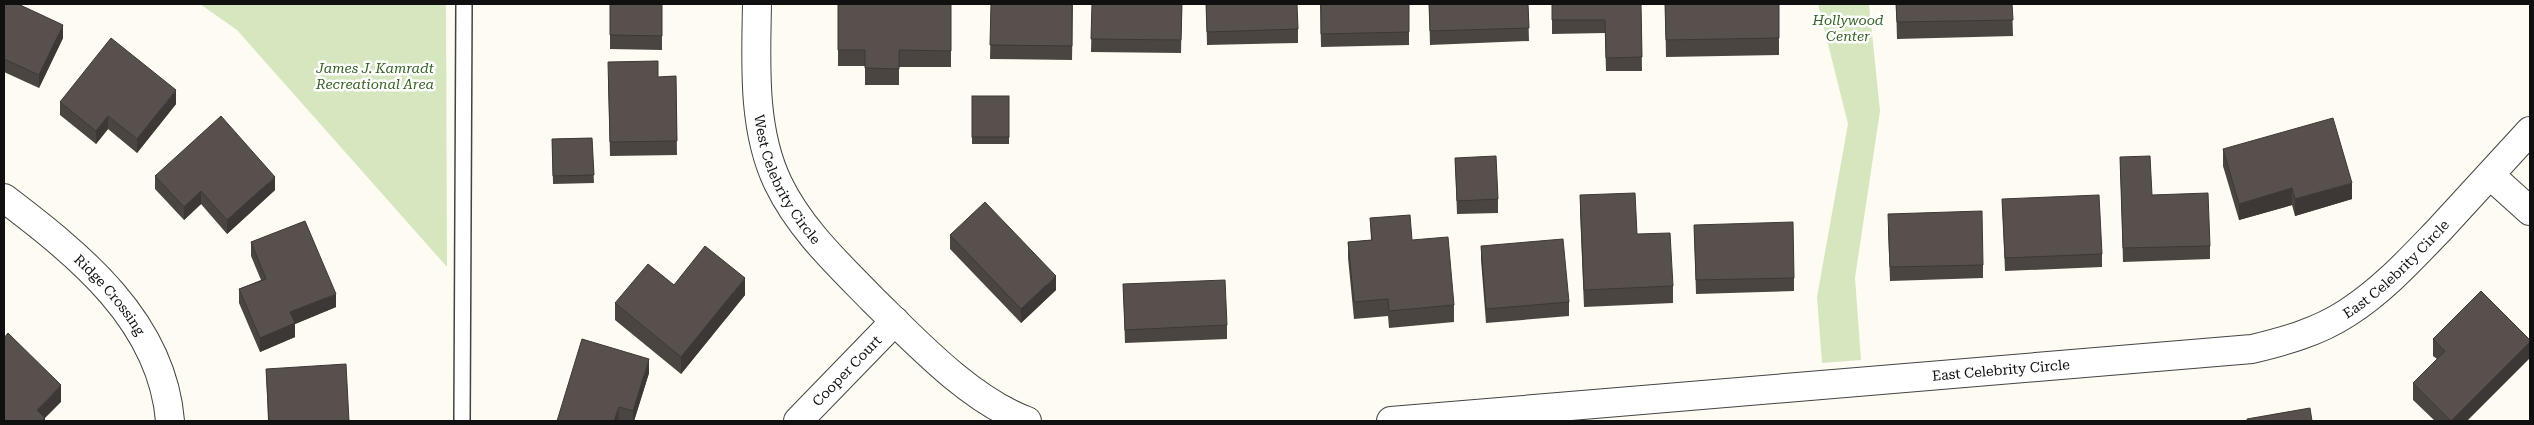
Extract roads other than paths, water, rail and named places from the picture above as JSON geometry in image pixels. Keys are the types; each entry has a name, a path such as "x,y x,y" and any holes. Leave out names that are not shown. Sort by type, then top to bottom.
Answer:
{"street":[{"name":"West Celebrity Circle","path":"757,4 758,102 765,146 778,183 825,251 895,321"},
{"name":"East Celebrity Circle","path":"1391,421 2252,349 2311,332 2347,314 2376,292 2404,266 2530,131"},
{"path":"2490,175 2530,211"},
{"name":"Ridge Crossing","path":"4,198 92,272 115,295 154,355 165,382 170,421"},
{"name":"Cooper Court","path":"798,421 895,321"},
{"path":"895,321 954,375 985,398 1027,421"}],"lane":[{"path":"462,421 464,4"}],"park label":[{"name":"Hollywood Center","path":"1848,28"},
{"name":"James J. Kamradt Recreational Area","path":"375,76"}]}
